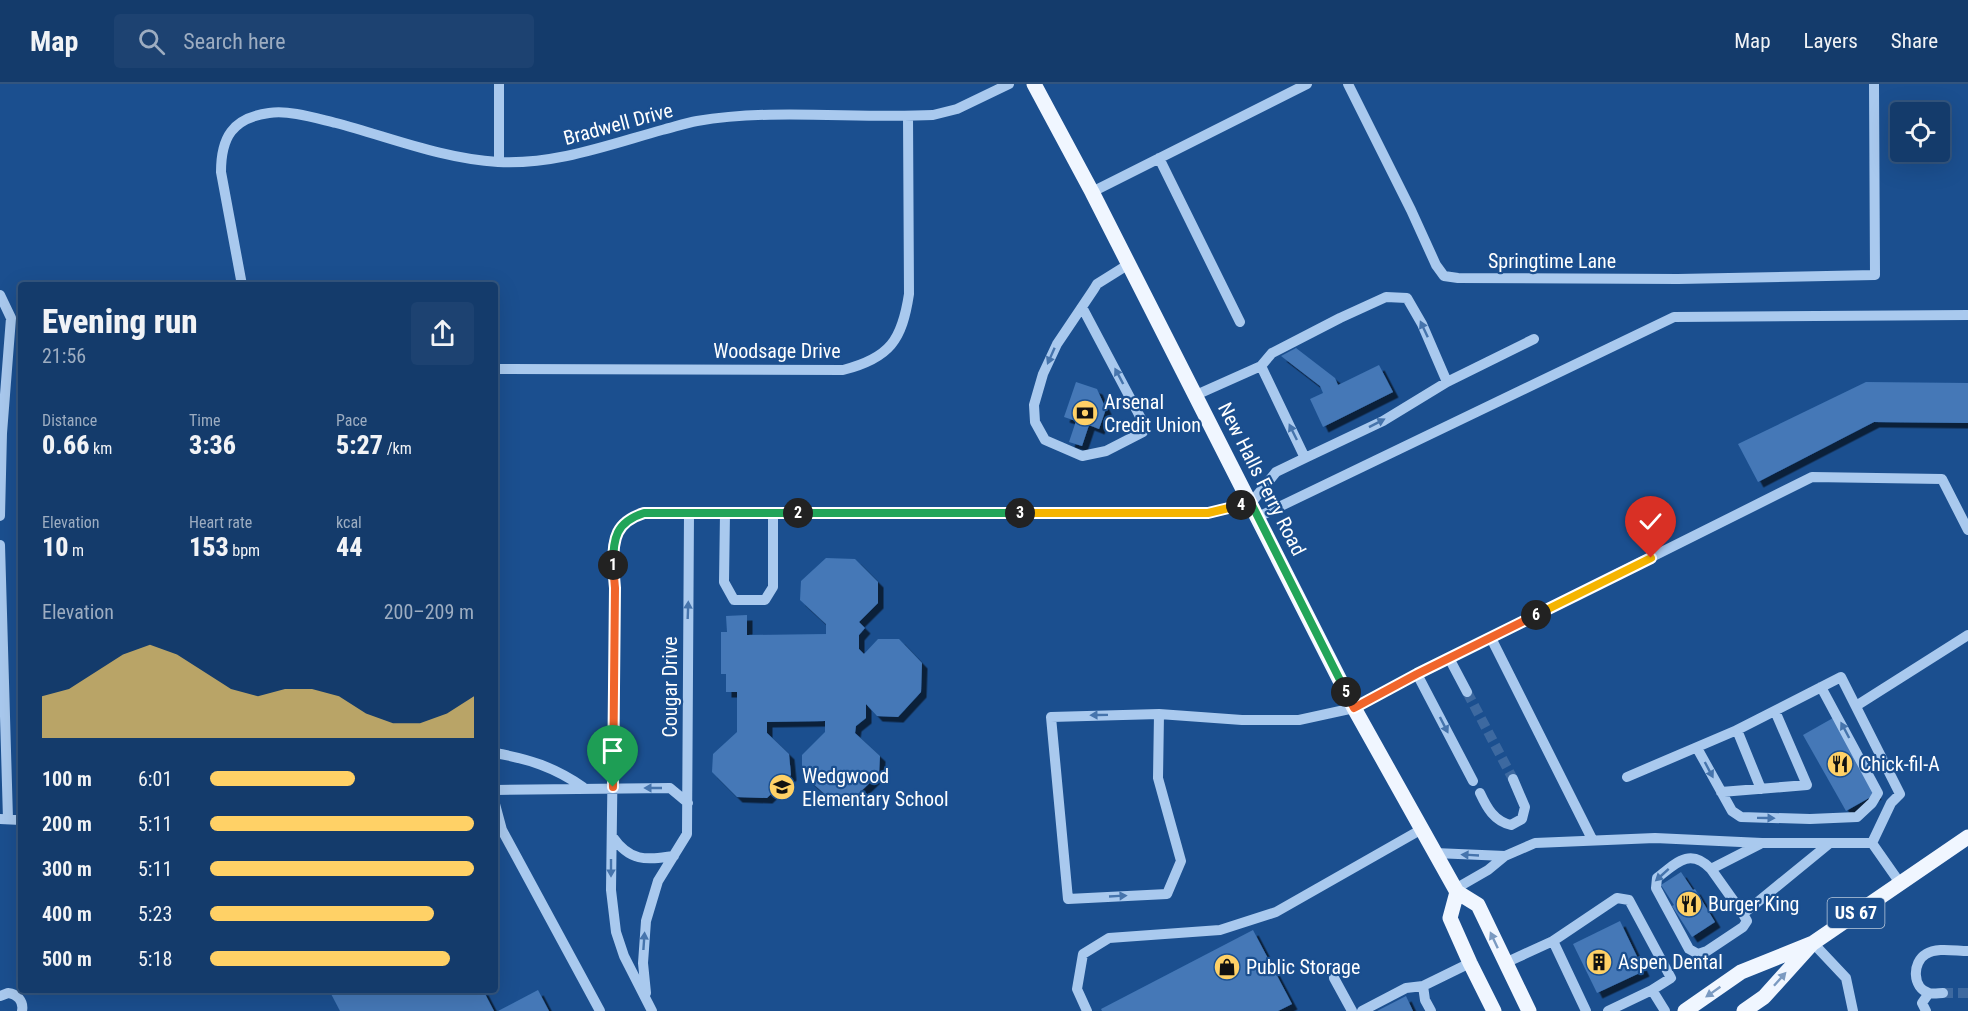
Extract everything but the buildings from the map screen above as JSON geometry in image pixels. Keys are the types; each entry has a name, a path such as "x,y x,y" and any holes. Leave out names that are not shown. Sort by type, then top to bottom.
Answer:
{"main road":[{"name":"New Halls Ferry Road","path":"1034,84 1196,394 1354,708 1456,890 1478,905 1529,1011"},
{"name":"US 67","path":"1685,1011 1741,972 1812,943 1968,837"},
{"path":"1456,890 1450,918 1494,1011"},
{"name":"US 67","path":"1744,1011 1764,997 1812,943"}],"street":[{"path":"499,162 500,84"},
{"name":"Bradwell Drive","path":"241,282 221,172 221,155 226,139 238,124 253,117 270,113 305,115 464,159 499,162 552,160 695,121 730,116 933,115 957,110 1009,84"},
{"path":"1092,192 1307,84"},
{"name":"Springtime Lane","path":"1348,84 1436,265 1444,276 1563,280 1875,275 1874,84"},
{"name":"Woodsage Drive","path":"498,369 843,370 860,366 880,355 897,339 905,316 909,294 908,116"},
{"path":"1160,158 1240,322"},
{"path":"1082,307 1145,426 1143,432 1106,451 1082,456 1045,440 1035,422 1034,405 1043,374 1057,344 1097,284 1129,264"},
{"path":"0,295 11,318 2,433 0,516"},
{"path":"1196,394 1260,366 1272,353 1386,297 1407,298 1422,324 1447,382"},
{"name":"Cougar Drive","path":"652,1011 624,956 616,932 611,890 615,588 613,546 621,526 630,517 644,513 1208,513 1255,510 1674,317 1968,315"},
{"path":"1255,510 1276,472 1383,421 1447,382 1534,339"},
{"path":"1260,366 1305,458"},
{"path":"1154,714 1158,778 1180,861 1167,894 1068,899 1051,717 1154,714 1242,720 1299,720 1354,708 1417,674 1812,477 1942,479 1968,530"},
{"name":"Cougar Drive","path":"646,1000 643,963 646,921 658,882 687,834 689,513"},
{"path":"725,513 724,582 734,600 765,600 772,587 773,513"},
{"path":"0,545 4,819"},
{"path":"1856,706 1968,634"},
{"path":"1491,638 1592,839"},
{"path":"1449,658 1467,692"},
{"path":"1417,674 1473,781"},
{"path":"1627,777 1737,730 1841,677 1900,794 1891,803 1872,843"},
{"path":"1697,748 1732,811 1741,817 1810,819 1857,817 1872,803 1878,793 1821,687"},
{"path":"1720,792 1807,785 1774,711"},
{"path":"1737,730 1761,789"},
{"path":"498,754 524,758 562,773 583,788"},
{"path":"1480,793 1486,806 1500,822 1511,825 1522,819 1525,807 1512,779"},
{"path":"498,790 670,788 688,803"},
{"path":"498,815 502,830 600,1011"},
{"path":"1087,1011 1077,989 1083,954 1109,938 1220,930 1276,912 1422,830"},
{"path":"612,836 621,849 631,855 657,859 674,856"},
{"path":"1456,890 1488,870 1505,856 1535,843 1655,838 1762,843 1872,843"},
{"path":"1711,869 1762,843"},
{"path":"1743,914 1830,843"},
{"path":"1872,843 1900,883"},
{"path":"1435,853 1505,856"},
{"path":"1692,858 1702,860 1743,914 1747,921 1743,927 1707,951 1698,954 1689,949 1656,888 1655,882 1681,860 1692,858"},
{"path":"1505,963 1553,941 1617,898 1629,900 1671,978 1653,990 1608,1011"},
{"path":"1553,941 1586,1011"},
{"path":"1812,943 1846,978 1852,1011"},
{"path":"1943,993 1929,993 1921,988 1917,981 1918,962 1924,955 1934,951 1968,951"},
{"path":"1362,1011 1406,988 1424,986 1470,963"},
{"path":"1334,978 1352,1011"},
{"path":"1424,986 1425,1000 1431,1011"},
{"path":"1653,990 1665,1011"},
{"path":"0,996 8,993 18,997 22,1002 22,1011"},
{"path":"1926,1011 1922,1003 1929,993"}],"tunnel":[{"path":"1467,692 1513,779"},
{"path":"1943,993 1968,993"}],"place":[{"name":"Arsenal Credit Union","path":"1085,413"},
{"name":"Chick-fil-A","path":"1840,764"},
{"name":"Wedgwood Elementary School","path":"782,787"},
{"name":"Burger King","path":"1689,904"},
{"name":"Aspen Dental","path":"1599,962"},
{"name":"Public Storage","path":"1227,967"}],"route":[{"path":"613,787 615,588 613,546 621,526 630,517 644,513 1208,513 1251,503 1354,708 1417,674 1651,558"}]}
